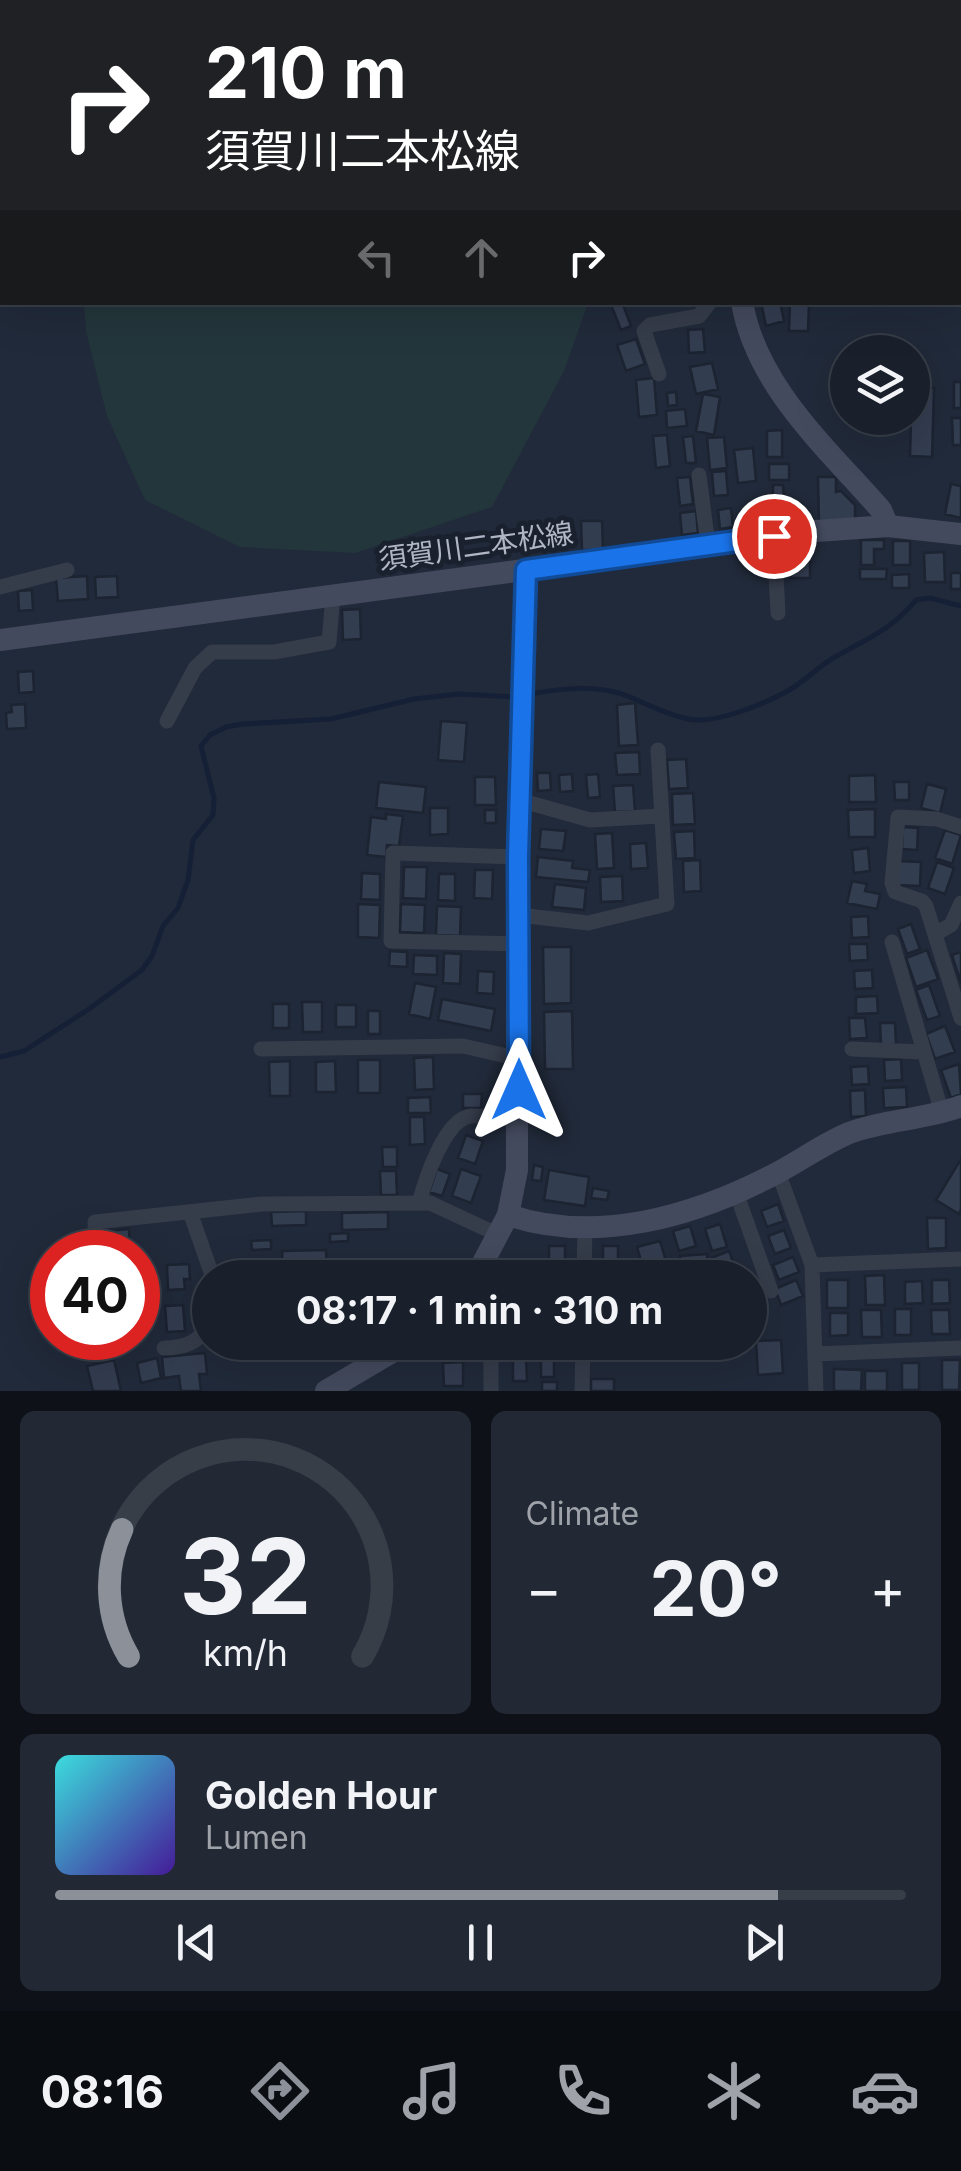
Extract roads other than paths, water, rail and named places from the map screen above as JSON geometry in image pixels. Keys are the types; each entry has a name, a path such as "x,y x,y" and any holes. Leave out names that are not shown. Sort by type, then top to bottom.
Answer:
{"street":[{"path":"659,374 644,331 650,325 699,316 709,305"},
{"path":"743,305 752,340 771,379 881,510 888,526"},
{"path":"698,476 708,545"},
{"name":"須賀川二本松線","path":"0,640 774,536 888,526 961,534"},
{"path":"774,536 778,612"},
{"path":"0,587 67,570"},
{"path":"485,1260 503,1225 517,1170 518,857 526,570"},
{"path":"168,720 195,668 212,652 274,652 330,642 333,596"},
{"path":"519,916 588,923 667,904 658,750"},
{"path":"519,800 590,820 662,816"},
{"path":"961,827 937,819 898,817 892,883 896,892 922,901 961,1018"},
{"path":"518,857 393,853 391,942 519,944"},
{"path":"935,934 951,926 961,903"},
{"path":"95,1230 95,1222 262,1204 430,1203 503,1225 549,1226 636,1224 707,1205 858,1130 952,1110 924,1052 892,942"},
{"path":"261,1049 463,1046 520,1060"},
{"path":"852,1050 924,1052"},
{"path":"419,1203 436,1152 462,1119 470,1116 519,1120"},
{"path":"778,1172 812,1265 816,1391"},
{"path":"736,1192 771,1291"},
{"path":"190,1212 207,1260"},
{"path":"584,1260 585,1226"},
{"path":"812,1265 961,1260"},
{"path":"164,1348 192,1342"},
{"path":"815,1354 961,1348"},
{"path":"326,1391 379,1360"},
{"path":"491,1360 491,1391"},
{"path":"582,1391 583,1360"}],"waterway":[{"path":"530,694 567,689 605,690 681,717 712,719 755,706 791,689 829,661 888,627 916,600 930,598 961,606"},
{"path":"0,1057 24,1051 89,1009 142,970 152,956 188,880 193,840 213,815 214,798 201,746 210,735 243,724 331,719 414,699 459,694 515,697"}]}
